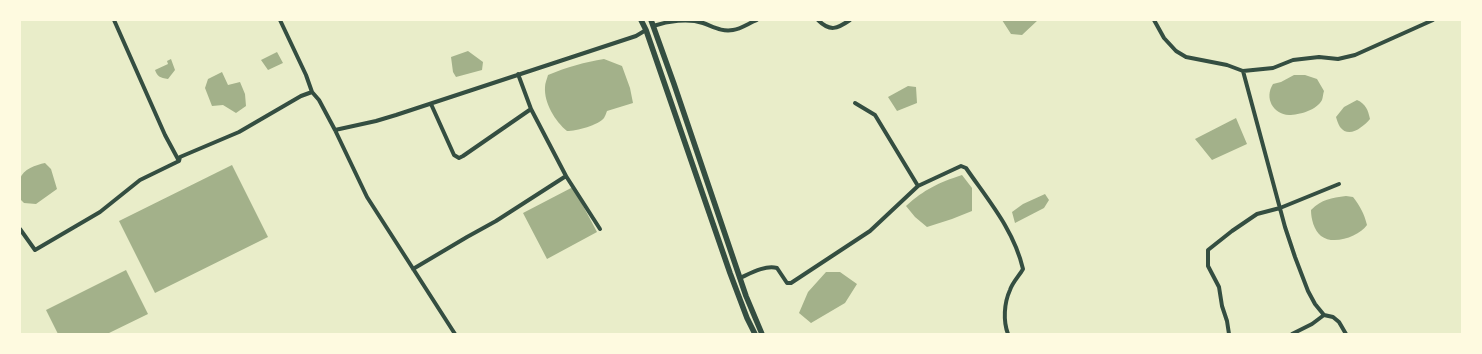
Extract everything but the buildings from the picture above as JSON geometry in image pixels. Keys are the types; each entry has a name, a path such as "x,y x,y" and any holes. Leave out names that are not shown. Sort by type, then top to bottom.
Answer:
{"main road":[{"path":"641,20 646,30 730,273 747,318 755,334"},
{"path":"652,23 740,278 762,334"}],"street":[{"path":"114,20 165,136 179,161"},
{"path":"280,20 306,75 312,92 319,100 335,130 367,197 455,334"},
{"path":"652,23 683,21 702,23 722,31 734,30 757,20"},
{"path":"818,20 823,26 831,29 841,26 850,20"},
{"path":"1154,20 1164,38 1176,51 1186,57 1227,65 1243,71 1273,68 1293,60 1319,57 1338,59 1354,55 1378,46 1433,20"},
{"path":"335,130 376,121 431,104 518,74 616,43 636,36 646,30"},
{"path":"1243,71 1280,208 1295,257 1308,291 1315,304 1324,315 1333,317 1346,334"},
{"path":"518,74 531,109 566,176 600,229"},
{"path":"20,229 34,250 100,212 140,180 179,161 180,157 239,132 301,96 312,92"},
{"path":"855,103 875,115 918,186"},
{"path":"431,104 454,155 459,158 531,109"},
{"path":"740,278 761,269 772,267 776,268 787,283 791,283 870,231 918,186 961,166 966,168 1008,228 1020,258 1023,269 1010,290 1005,318 1005,326 1008,334"},
{"path":"413,269 496,221 566,176"},
{"path":"1229,334 1219,286 1208,266 1208,250 1257,214 1280,208 1339,184"},
{"path":"1292,334 1312,324 1324,315"}],"shaded area":[{"path":"1002,20 1038,20 1022,35 1011,34"},
{"path":"468,51 483,62 482,70 456,77 453,72 451,57"},
{"path":"277,52 283,63 268,70 261,60"},
{"path":"171,59 175,70 168,79 159,76 155,70 168,64 167,61"},
{"path":"604,59 622,66 630,88 633,103 607,111 604,118 597,123 581,129 567,131 558,122 548,105 545,87 548,75 576,65"},
{"path":"222,72 228,85 240,82 245,94 246,106 236,113 223,105 212,106 205,88 208,79"},
{"path":"1294,75 1305,75 1317,79 1324,91 1322,99 1320,104 1316,107 1303,113 1293,115 1283,114 1278,112 1272,104 1269,95 1270,89 1273,84 1281,82"},
{"path":"908,86 916,87 917,103 897,111 888,97"},
{"path":"1357,100 1363,103 1370,119 1360,128 1352,132 1348,132 1340,127 1336,117 1344,107"},
{"path":"1236,118 1247,144 1212,160 1195,139"},
{"path":"45,163 51,169 57,189 36,204 24,203 20,199 20,179 30,168"},
{"path":"232,165 268,237 155,293 119,221"},
{"path":"962,175 972,188 972,211 927,227 915,217 906,206 919,195 932,187"},
{"path":"573,187 597,232 547,259 523,213"},
{"path":"1045,194 1049,200 1044,208 1015,223 1012,212 1023,204"},
{"path":"1336,197 1353,197 1363,213 1367,225 1352,236 1339,240 1326,239 1316,231 1313,224 1311,210 1319,203"},
{"path":"126,270 148,314 107,334 58,334 46,310"},
{"path":"826,272 840,272 857,284 845,303 811,323 799,313 808,292"}]}
